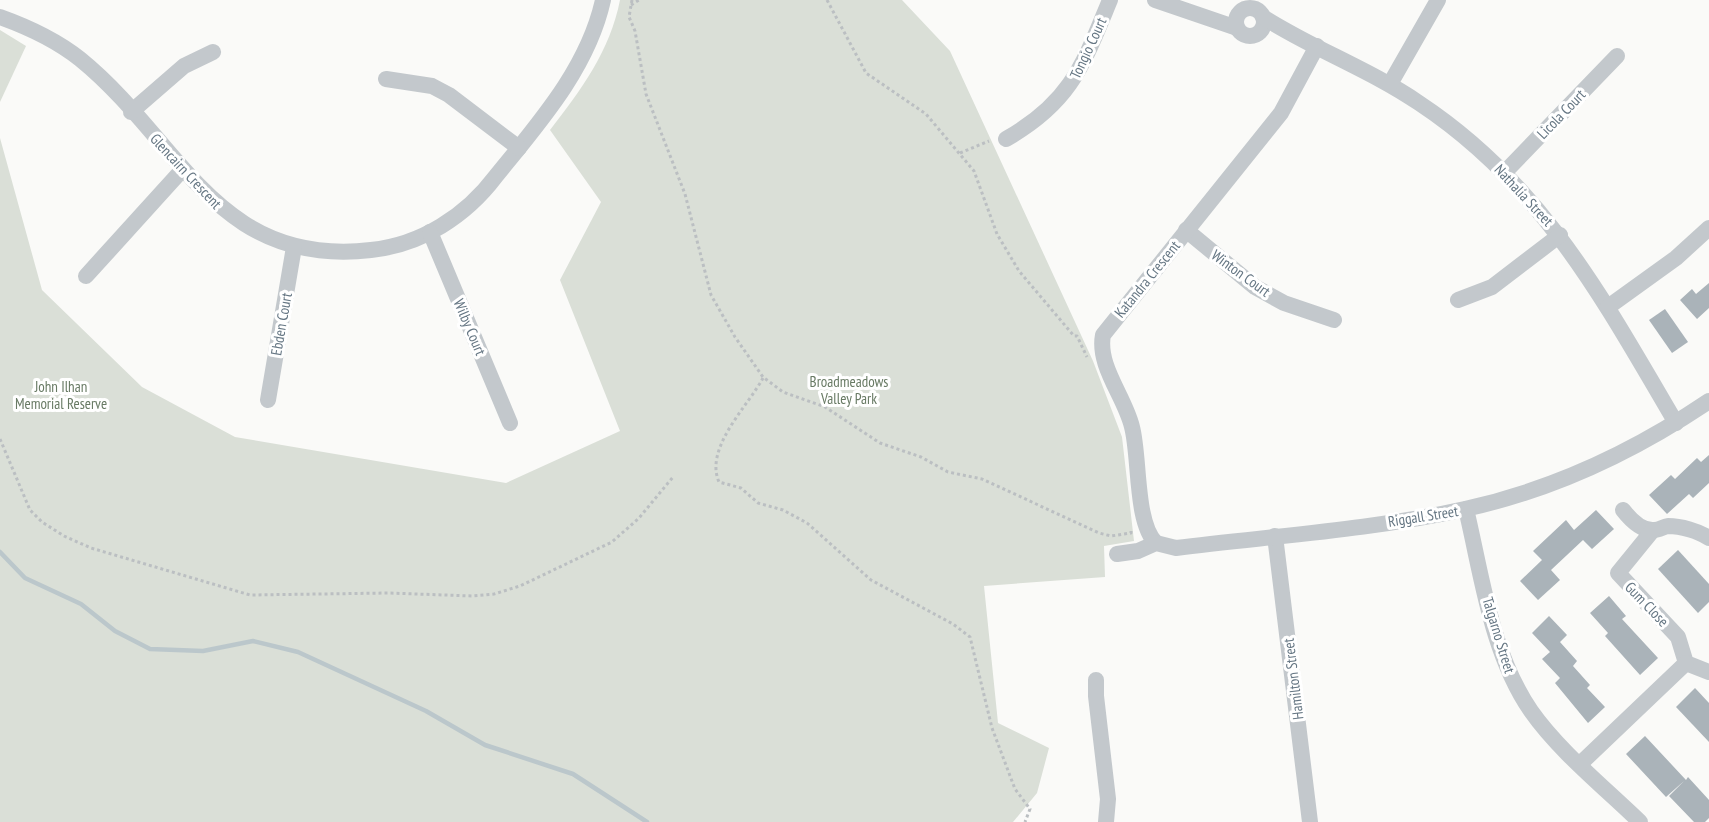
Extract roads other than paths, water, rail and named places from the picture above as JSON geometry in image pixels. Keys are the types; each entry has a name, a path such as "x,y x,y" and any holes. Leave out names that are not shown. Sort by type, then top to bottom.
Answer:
{"street":[{"name":"Glencairn Crescent","path":"0,17 40,33 73,54 96,74 225,212 249,228 294,247 353,253 380,249 430,232 460,214 476,200 519,148 576,70 597,24 603,0"},
{"name":"Tongio Court","path":"997,140 1036,121 1076,78 1110,0"},
{"name":"Nathalia Street","path":"1155,0 1192,11 1250,11 1301,40 1390,84 1457,130 1505,172 1560,235 1608,307 1677,423"},
{"path":"1390,84 1438,0"},
{"name":"Nathalia Street","path":"1250,11 1263,27 1257,34 1301,40"},
{"name":"Katandra Crescent","path":"1156,543 1151,538 1145,521 1133,427 1102,346 1103,335 1281,113 1317,46"},
{"path":"131,112 184,66 213,52"},
{"name":"Licola Court","path":"1505,172 1617,56"},
{"path":"386,79 432,86 449,95 519,148"},
{"path":"86,276 183,169"},
{"path":"1608,307 1668,264 1709,228"},
{"name":"Winton Court","path":"1186,230 1255,287 1284,303 1334,320"},
{"name":"Wilby Court","path":"430,232 510,423"},
{"path":"1458,300 1492,287 1560,235"},
{"name":"Ebden Court","path":"268,400 294,247"},
{"name":"Riggall Street","path":"1117,554 1138,551 1156,543 1176,548 1418,518 1466,509 1569,476 1637,445 1677,423 1709,401"},
{"name":"Talgarno Street","path":"1466,509 1499,645 1507,667 1531,711 1580,764 1640,822"},
{"path":"1623,510 1631,521 1653,530 1667,526 1709,538"},
{"name":"Gum Close","path":"1653,530 1618,573 1678,637 1686,663"},
{"name":"Hamilton Street","path":"1275,536 1310,822"},
{"path":"1580,764 1686,663 1709,672"},
{"path":"1096,680 1108,799 1106,822"}],"waterway":[{"path":"0,552 25,578 81,604 115,631 150,649 203,651 253,641 298,652 426,711 485,745 573,774 647,822"}],"park label":[{"name":"Broadmeadows Valley Park","path":"849,390"},
{"name":"John Ilhan Memorial Reserve","path":"61,394"}]}
